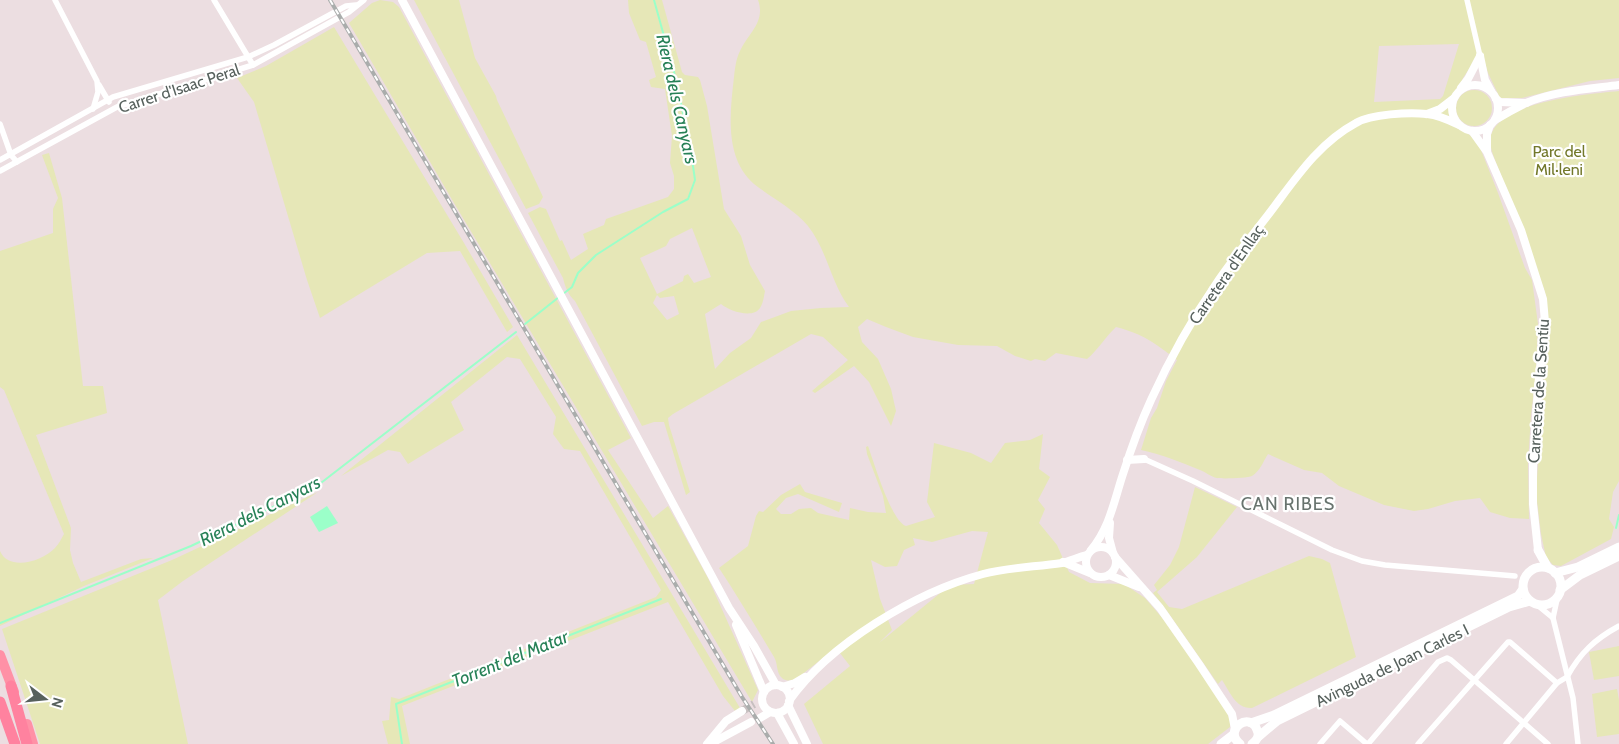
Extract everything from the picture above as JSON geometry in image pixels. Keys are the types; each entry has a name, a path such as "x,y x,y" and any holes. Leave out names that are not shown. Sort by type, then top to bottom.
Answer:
{"highway":[{"path":"0,656 33,744"},
{"path":"11,686 27,744"},
{"path":"0,702 15,744"}],"main road":[{"path":"1619,547 1578,567 1552,571 1540,568 1516,576 1523,587 1525,596 1533,603 1550,603 1559,592 1580,575 1619,556"},
{"path":"1538,550 1560,580 1559,592"},
{"path":"1523,587 1538,550"},
{"name":"Avinguda de Joan Carles I","path":"1235,732 1241,723 1274,715 1518,596 1523,587"},
{"name":"Avinguda de Joan Carles I","path":"1255,741 1277,721 1501,611 1521,602 1533,603"},
{"path":"1249,722 1257,729 1255,741"},
{"path":"1221,744 1235,732"},
{"path":"1235,732 1236,739 1240,744"}],"street":[{"path":"55,0 107,101 117,107"},
{"path":"214,0 253,65"},
{"name":"Carrer d'Isaac Peral","path":"0,160 113,97 248,57 274,46 346,6 364,0"},
{"path":"1467,0 1485,80 1498,106 1493,122"},
{"path":"402,1 729,608 779,686 787,691 789,703 807,744"},
{"name":"Carrer d'Isaac Peral","path":"0,171 117,107 253,65 349,12 356,4"},
{"path":"1480,56 1468,79 1453,99 1452,113 1458,125 1472,131 1485,129 1493,122 1528,103 1570,91 1619,85"},
{"path":"93,108 98,92 97,81"},
{"path":"1460,90 1473,84 1480,85 1500,102 1528,103"},
{"name":"Carretera d'Enllaç","path":"1427,114 1440,109 1453,99"},
{"name":"Carretera d'Enllaç","path":"1089,552 1103,535 1110,520 1127,460 1169,362 1218,281 1310,160 1335,136 1357,122 1374,117 1427,114 1445,118 1458,125"},
{"name":"Carretera de la Sentiu","path":"1487,152 1487,134 1493,122"},
{"path":"0,124 11,155 17,162"},
{"name":"Carretera de la Sentiu","path":"1472,131 1487,152 1521,230 1543,300 1545,322 1539,371 1533,465 1533,504 1538,550"},
{"path":"1132,448 1144,459 1332,550 1362,561 1385,565 1516,576"},
{"path":"1127,460 1144,459"},
{"name":"Carretera d'Enllaç","path":"1110,520 1109,538 1114,555"},
{"path":"760,718 783,710 799,688 818,669 871,626 920,598 950,585 984,574 1023,566 1063,562 1100,547 1105,548 1114,555 1165,615 1232,714 1235,732"},
{"path":"1089,552 1086,564 1090,573"},
{"path":"1108,575 1115,567 1114,555"},
{"path":"1063,562 1099,577 1108,575 1141,587"},
{"path":"1559,592 1553,618 1573,698 1578,744"},
{"path":"1533,603 1553,618"},
{"path":"729,608 763,695 764,706 773,712 794,744"},
{"path":"1506,744 1557,683 1567,677 1582,652 1598,638 1619,626"},
{"path":"1418,744 1509,642 1557,683"},
{"path":"1320,744 1340,721 1368,744 1438,662 1443,659 1451,660 1548,744"},
{"path":"754,704 769,687 795,683 818,669"},
{"path":"709,744 726,721 742,711"},
{"path":"1232,714 1249,722"},
{"path":"721,739 726,721"},
{"path":"709,744 751,722"}],"green space":[{"path":"380,0 393,2 399,7 631,438 608,450 653,518 668,506 708,578 758,690 752,702 454,203 349,23 372,3"},
{"path":"414,0 459,0 475,58 496,96 543,197 539,204 526,209"},
{"path":"628,0 662,0 682,72 685,75 698,77 700,80 707,106 724,209 741,236 750,265 765,291 760,308 752,313 741,313 721,304 705,314 715,369 730,353 751,338 761,322 791,311 849,307 838,288 820,245 808,226 789,208 754,184 744,173 733,148 731,105 735,67 743,45 758,21 760,8 758,0 1619,0 1619,78 1590,81 1522,98 1500,98 1488,73 1481,51 1463,78 1447,121 1469,134 1479,145 1525,268 1532,280 1538,324 1536,374 1528,464 1529,519 1510,518 1490,512 1480,498 1455,501 1414,511 1384,505 1339,486 1322,473 1304,470 1268,454 1259,469 1252,476 1217,478 1170,458 1141,450 1151,418 1177,360 1148,340 1116,327 1087,359 1056,353 1045,361 1035,359 1031,361 1015,356 997,346 958,345 913,337 867,319 858,327 862,342 878,359 891,389 896,411 891,426 869,382 854,366 815,393 812,391 848,360 823,337 811,334 668,418 690,492 686,495 664,422 654,422 642,426 569,293 563,278 528,213 540,207 546,209 560,241 562,240 571,260 588,249 583,234 604,225 606,219 668,197 674,189 674,176 670,163 672,136 665,89 651,87 649,80 656,77 646,42 640,40 629,13","holes":["1459,44 1443,96 1440,99 1374,102 1379,46","692,228 711,277 694,283 688,274 684,276 683,281 657,294 640,258 666,246 670,239","657,295 660,298 674,296 679,314 667,320 653,303"]},
{"path":"334,27 513,327 507,332 460,251 427,253 320,318 254,102 237,78 266,66"},
{"path":"1474,90 1486,96 1492,108 1486,120 1474,126 1462,120 1456,108 1462,96"},
{"name":"Parc del Mil·leni","path":"1619,91 1619,481 1613,492 1609,519 1614,527 1611,539 1561,566 1553,565 1546,557 1536,493 1548,316 1545,292 1493,154 1490,139 1498,123 1511,114 1528,107 1568,97"},
{"path":"49,153 62,198 83,386 103,386 107,413 36,435 71,528 70,550 81,582 141,559 153,558 84,586 0,626 0,551 4,557 18,563 35,560 50,553 64,534 4,390 0,387 0,251 53,233 53,209 58,198 42,155"},
{"path":"517,335 740,708 735,711 723,696 668,602 402,706 410,744 388,744 382,721 389,720 391,697 399,699 656,597 661,590 580,451 564,449 553,434 556,417 520,359 507,357 451,402 464,430 408,464 400,452 388,450 341,476"},
{"path":"1043,434 1039,469 1050,477 1038,500 1045,509 1039,523 1057,545 1069,572 1090,583 1124,584 1145,598 1177,635 1227,712 1230,727 1208,744 823,744 804,704 850,666 836,648 796,679 785,680 780,676 774,657 719,568 748,546 759,511 763,512 781,495 800,484 805,492 842,503 839,512 798,494 786,498 776,509 781,514 791,514 799,509 811,508 818,513 849,520 850,508 886,513 883,496 867,454 866,447 868,446 889,503 900,522 906,526 935,517 927,502 934,443 971,453 991,463 1005,443 1030,440","holes":["972,531 988,532 974,584 950,585 879,643 892,630 880,599 871,560 885,567 897,566 904,550 915,545 913,538 932,542"]},
{"path":"1195,487 1237,507 1197,557 1157,592 1169,607 1182,609 1309,556 1322,559 1330,563 1356,657 1252,708 1246,708 1238,703 1222,680 1218,684 1153,593 1157,590 1154,585 1170,565 1179,547"},
{"path":"318,492 183,581 158,600 188,744 40,744 2,629 172,560"},
{"path":"1619,646 1619,676 1594,680 1589,652"},
{"path":"1617,689 1619,700 1619,734 1597,737 1592,694"}],"shaded area":[{"path":"327,506 338,523 319,532 310,517"}],"waterway":[{"name":"Riera dels Canyars","path":"563,294 572,287 578,273 596,255 663,212 688,199 695,180 690,145 674,72 654,0"},
{"name":"Riera dels Canyars","path":"525,324 559,297"},
{"name":"Riera dels Canyars","path":"0,623 191,546 317,486 516,332"},
{"path":"1616,528 1619,515"},
{"name":"Torrent del Matar","path":"402,744 396,704 661,599"}],"tunnel":[{"path":"742,711 754,704"}],"railway":[{"path":"330,0 742,697 773,744"}],"district":[{"name":"CAN RIBES","path":"1288,504"}]}
